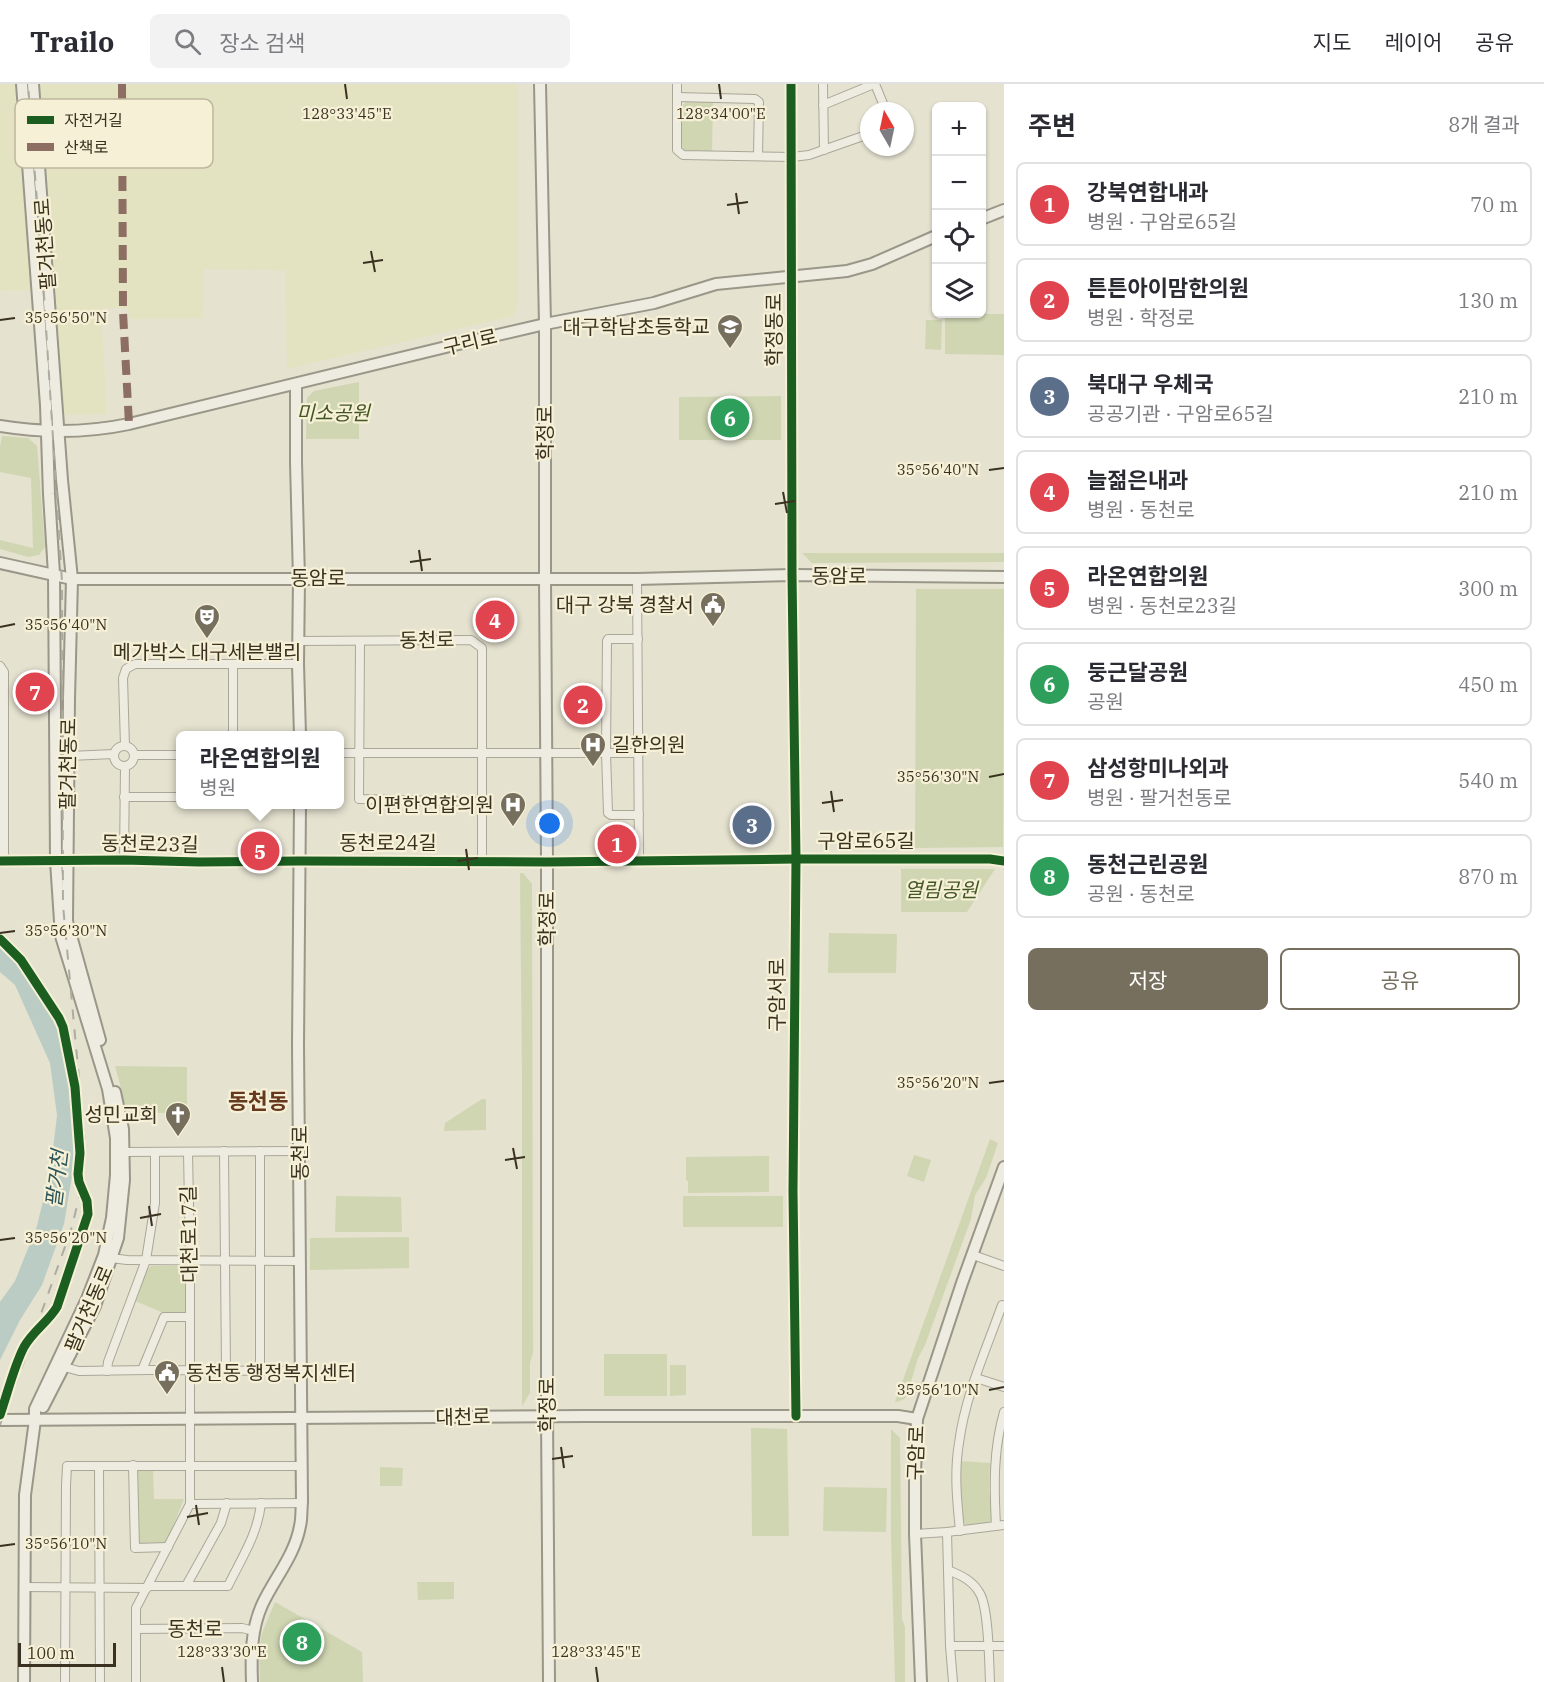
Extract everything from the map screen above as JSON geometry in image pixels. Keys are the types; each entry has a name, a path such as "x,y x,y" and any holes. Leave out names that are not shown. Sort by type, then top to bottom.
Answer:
{"main road":[{"name":"팔거천동로","path":"22,84 23,99"},
{"name":"팔거천동로","path":"33,84 34,99"},
{"name":"학정로","path":"540,84 545,324 549,1682"},
{"name":"팔거천동로","path":"24,1682 25,1495 35,1409 87,1299 104,1255 112,1218 116,1175 116,1138 108,1089 61,936 62,861 54,574 47,431 28,168"},
{"name":"팔거천동로","path":"35,1420 94,1306 118,1238 124,1180 123,1129 113,1080 67,921 62,861 69,756 72,579 62,480 39,168"},
{"path":"986,217 1004,210"},
{"name":"구리로","path":"0,426 47,431 105,429 545,324 654,303 716,284 847,271 872,264 932,238"},
{"path":"296,384 300,731"},
{"name":"동암로","path":"0,563 72,579 637,579 792,575 1004,577"},
{"name":"동천로","path":"252,1682 251,1648 254,1631 262,1605 296,1540 302,1503 298,1045 300,809"},
{"name":"구암로","path":"921,1682 915,1534 917,1419 1004,1167"},
{"name":"대천로","path":"4,1420 547,1416 898,1416 917,1419"}],"street":[{"path":"677,84 677,150 682,155 792,157 808,155 860,137"},
{"name":"학정동로","path":"791,84 792,575"},
{"path":"823,84 824,150"},
{"path":"823,105 874,84 882,102"},
{"path":"677,97 755,99 759,102 758,156"},
{"name":"구암서로","path":"792,575 795,859 793,1191 796,1416"},
{"path":"637,579 639,860"},
{"path":"638,639 608,639 607,641 606,753 608,813 611,815 639,815"},
{"name":"동천로","path":"298,641 471,640 477,643 482,648 482,754"},
{"path":"360,641 359,799 482,802"},
{"path":"124,746 123,678 126,669 135,664 298,664"},
{"path":"233,664 233,731"},
{"name":"동천로23길","path":"0,666 4,672 2,862 300,861"},
{"path":"124,746 132,748 135,755 133,762 124,766 117,763 114,754 117,749 124,746"},
{"path":"344,753 639,753"},
{"path":"69,756 114,754"},
{"path":"482,754 482,861"},
{"path":"135,755 176,755"},
{"name":"동천로23길","path":"124,766 124,860"},
{"path":"124,797 176,797"},
{"name":"구암로65길","path":"547,862 795,859 990,859 1004,861"},
{"name":"동천로24길","path":"300,861 547,862"},
{"path":"260,1151 260,1371"},
{"path":"123,1152 300,1151"},
{"path":"106,1371 146,1260 155,1203 155,1152"},
{"name":"대천로17길","path":"188,1152 190,1504"},
{"path":"224,1152 226,1370"},
{"path":"972,1255 1004,1266"},
{"path":"111,1258 300,1261"},
{"path":"960,1531 956,1462 964,1416 1002,1305 1004,1306"},
{"path":"142,1370 164,1317 190,1317"},
{"path":"64,1367 79,1371 300,1371"},
{"path":"976,1378 1004,1387"},
{"path":"915,1534 1000,1526 994,1462 1004,1412"},
{"path":"133,1465 135,1548 168,1547"},
{"path":"65,1682 67,1466 301,1466"},
{"path":"99,1466 100,1682"},
{"path":"186,1586 220,1523 226,1503"},
{"path":"24,1587 228,1586 255,1532 260,1517 261,1503"},
{"path":"136,1682 136,1608 190,1504 302,1503"},
{"path":"947,1532 953,1682"},
{"path":"948,1570 968,1579 980,1592 985,1606 990,1682"},
{"name":"동천로","path":"136,1629 242,1628 254,1631"},
{"path":"950,1646 1004,1646"}],"green space":[{"path":"0,84 518,84 518,302 513,316 287,369 285,270 204,269 203,318 129,319 128,308 101,308 107,414 64,415 43,290 0,291"},
{"path":"686,102 713,102 712,151 685,151 681,145 682,106"},
{"path":"986,314 1004,314 1004,355 945,354 945,318 986,318"},
{"path":"926,320 942,320 941,350 925,349"},
{"name":"미소공원","path":"359,382 359,439 306,439 307,398 314,391"},
{"path":"781,396 781,440 679,440 679,397"},
{"path":"2,436 28,438 37,446 45,547 39,555 28,557 0,549 0,540 33,548 31,478 0,472"},
{"path":"802,553 1004,553 1004,562 812,563"},
{"path":"916,589 1004,589 1003,847 915,848"},
{"name":"열림공원","path":"901,869 995,869 967,912 901,912"},
{"path":"520,873 523,873 532,884 533,1352 530,1363 530,1393 522,1406 522,1080"},
{"path":"829,933 897,934 896,973 828,973"},
{"path":"115,1066 187,1067 187,1113 126,1113"},
{"path":"482,1099 486,1099 486,1130 444,1131 445,1123"},
{"path":"990,1139 998,1143 986,1178 975,1195 971,1219 925,1345 918,1358 906,1398 895,1402"},
{"path":"914,1155 931,1160 924,1182 907,1176"},
{"path":"769,1156 769,1192 688,1193 686,1157"},
{"path":"336,1196 401,1197 402,1232 335,1232"},
{"path":"683,1196 783,1196 783,1227 683,1227"},
{"path":"409,1237 409,1268 310,1270 310,1238"},
{"path":"151,1266 181,1266 187,1270 187,1310 183,1314 166,1314 135,1301 147,1270"},
{"path":"604,1354 667,1354 667,1396 604,1396"},
{"path":"670,1365 686,1365 686,1395 670,1396"},
{"path":"751,1428 787,1429 789,1536 752,1536"},
{"path":"891,1429 900,1438 905,1682 895,1682"},
{"path":"960,1461 990,1463 989,1490 992,1518 989,1523 967,1526 963,1521 959,1484"},
{"path":"380,1467 403,1468 402,1486 380,1486"},
{"path":"137,1469 153,1469 154,1499 184,1499 165,1546 138,1546"},
{"path":"824,1487 887,1488 886,1532 823,1531"},
{"path":"417,1582 454,1582 454,1599 418,1600"},
{"path":"275,1602 362,1652 363,1682 260,1682 259,1650 262,1633"}],"water":[{"name":"팔거천","path":"0,943 18,962 59,1029 76,1105 72,1176 64,1224 42,1285 20,1320 0,1360 0,1302 15,1281 37,1226 51,1168 57,1115 50,1063 15,985 0,972"}],"railway":[{"path":"28,84 29,99"},
{"path":"0,1425 71,1230 80,1194 85,1144 63,905 62,582 34,168"}],"marked path":[{"path":"122,84 122,99"},
{"path":"122,168 123,312 129,424"}],"cycle path":[{"path":"791,84 792,575 796,859 793,1191 796,1416"},
{"path":"0,861 547,862 796,859 990,859 1004,861"},
{"path":"0,939 21,960 63,1027 75,1087 80,1153 79,1182 87,1201 88,1214 57,1307 24,1347 0,1415"}],"place":[{"name":"대구학남초등학교","path":"730,350"},
{"name":"둥근달공원","path":"730,418"},
{"name":"늘젊은내과","path":"495,620"},
{"name":"대구 강북 경찰서","path":"713,628"},
{"name":"메가박스 대구세븐밸리","path":"207,640"},
{"name":"삼성항미나외과","path":"35,692"},
{"name":"튼튼아이맘한의원","path":"583,705"},
{"name":"길한의원","path":"593,768"},
{"name":"북대구 우체국","path":"752,825"},
{"name":"이편한연합의원","path":"513,828"},
{"name":"강북연합내과","path":"617,844"},
{"name":"라온연합의원","path":"260,851"},
{"name":"성민교회","path":"178,1138"},
{"name":"동천동 행정복지센터","path":"167,1396"},
{"name":"동천근린공원","path":"302,1642"}],"district":[{"name":"동천동","path":"258,1101"}]}
